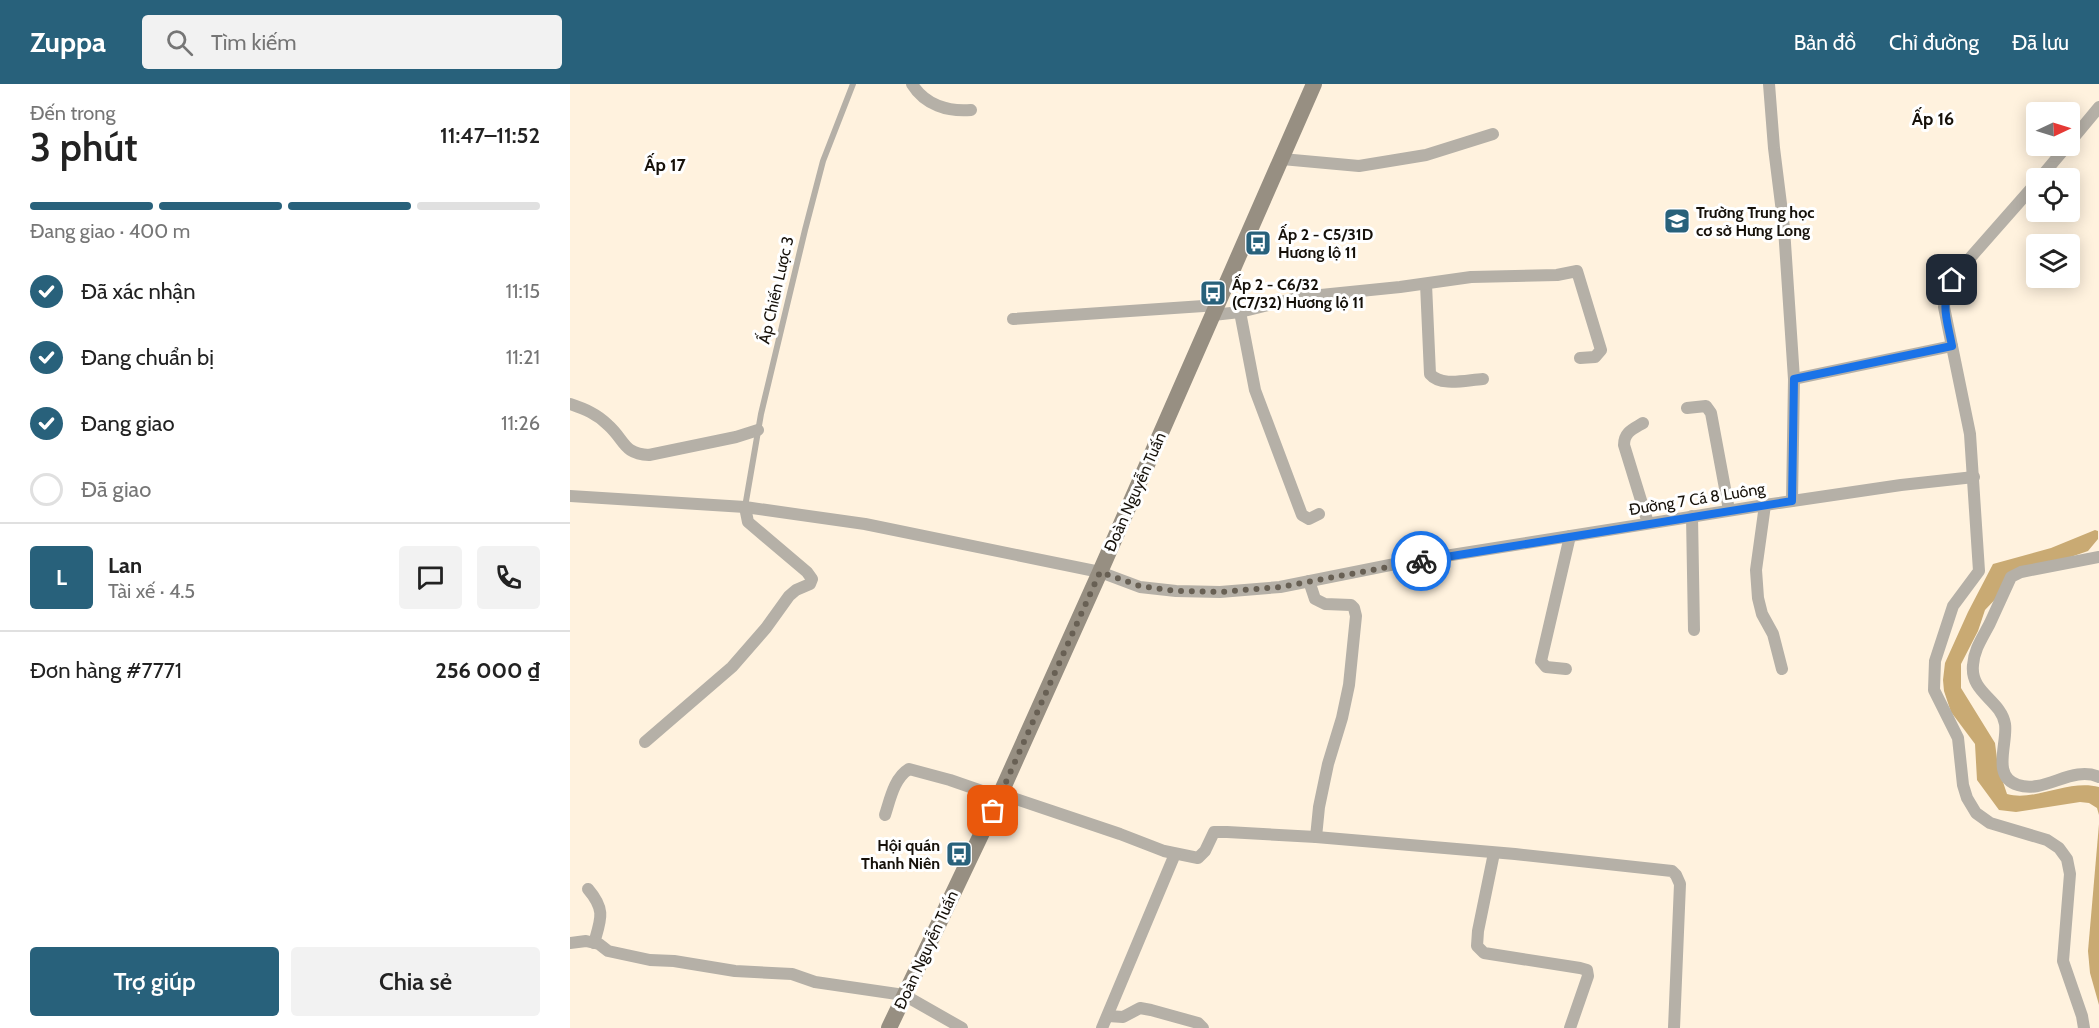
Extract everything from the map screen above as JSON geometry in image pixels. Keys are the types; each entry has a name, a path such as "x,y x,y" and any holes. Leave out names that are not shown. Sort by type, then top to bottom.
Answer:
{"main road":[{"name":"Đoàn Nguyễn Tuấn","path":"890,1028 1000,795 1314,84"}],"street":[{"path":"912,84 926,101 955,111 972,110"},
{"path":"1769,84 1784,228 1794,379 1792,501"},
{"path":"2080,130 2099,107"},
{"path":"1282,159 1359,166 1426,155 1493,134"},
{"path":"2049,168 2059,156"},
{"path":"2026,195 1952,280 1945,295 1944,307 1970,434 1979,571 1953,606 1935,660 1934,690 1958,738 1966,798 1976,813 1990,824 2047,840 2059,848 2067,859 2070,874 2063,961 2084,1028"},
{"path":"1013,319 1215,310 1240,312 1301,297 1471,277 1557,275 1577,271 1601,350 1594,357 1580,358"},
{"path":"1426,284 1430,374 1436,380 1442,381 1483,379"},
{"path":"1240,312 1255,390 1302,515 1310,519 1318,514"},
{"path":"1794,379 1952,346"},
{"path":"570,404 592,412 610,426 627,449 636,455 649,455 736,437 758,430"},
{"path":"1687,408 1706,406 1711,413 1729,510"},
{"path":"1642,423 1628,432 1624,438 1624,445 1648,523"},
{"name":"Đường 7 Cá 8 Luông","path":"571,498 745,507 865,524 1100,572 1140,586 1176,591 1230,591 1280,587 1395,564 1729,510 1901,485 1974,477"},
{"path":"1765,505 1756,570 1758,598 1762,614 1773,634 1782,669"},
{"path":"645,742 732,667 766,628 789,596 810,584 812,579 807,572 748,522 745,507"},
{"path":"1692,516 1694,630"},
{"path":"1566,669 1546,667 1541,661 1570,536"},
{"path":"2099,556 2021,572 2012,577 1977,646 1972,667 1980,692 1997,707 2005,721 2006,736 2002,760 2003,769 2009,780 2018,785 2033,787 2078,774 2099,777"},
{"path":"1309,581 1315,599 1325,604 1351,605 1356,616 1349,685 1319,807 1316,837"},
{"path":"885,815 896,784 909,769 1000,795 1120,834 1164,851 1198,858 1205,851 1214,832 1316,837 1665,869 1676,875 1680,884 1674,1028"},
{"path":"1494,852 1477,946 1484,953 1587,970 1588,976 1570,1028"},
{"path":"1102,1028 1175,854"},
{"path":"588,890 602,911 594,943"},
{"path":"570,943 585,941 608,951 650,960 674,961 735,971 792,974 815,982 904,995 962,1028"},
{"path":"1107,1016 1124,1017 1140,1008 1198,1023 1203,1028"}],"lane":[{"name":"Ấp Chiến Lược 3","path":"745,507 758,430 799,252 823,161 853,84"}],"shaded area":[{"path":"2095,530 2098,531 2098,539 2088,551 2024,569 1985,610 1978,631 1961,664 1961,688 1995,743 1998,767 2007,794 2028,795 2087,785 2099,787 2099,815 2097,808 2089,803 2080,802 2016,812 1999,810 1977,780 1975,744 1951,712 1944,691 1945,663 1993,564 2051,548"},
{"path":"2099,824 2099,1005 2090,973 2088,951"}],"way so far":[{"path":"993,811 1100,572 1140,586 1176,591 1220,592 1280,587 1421,561"}],"place":[{"name":"Trường Trung học cơ sở Hưng Long","path":"1677,221"},
{"name":"Ấp 2 - C5/31D Hương lộ 11","path":"1258,243"},
{"name":"Ấp 2 - C6/32 (C7/32) Hương lộ 11","path":"1213,293"},
{"name":"Hội quán Thanh Niên","path":"959,854"}],"district":[{"name":"Ấp 16","path":"1933,119"},
{"name":"Ấp 17","path":"665,165"}],"route":[{"path":"1421,561 1792,501 1794,379 1952,346 1944,307 1945,295 1952,280"}]}
